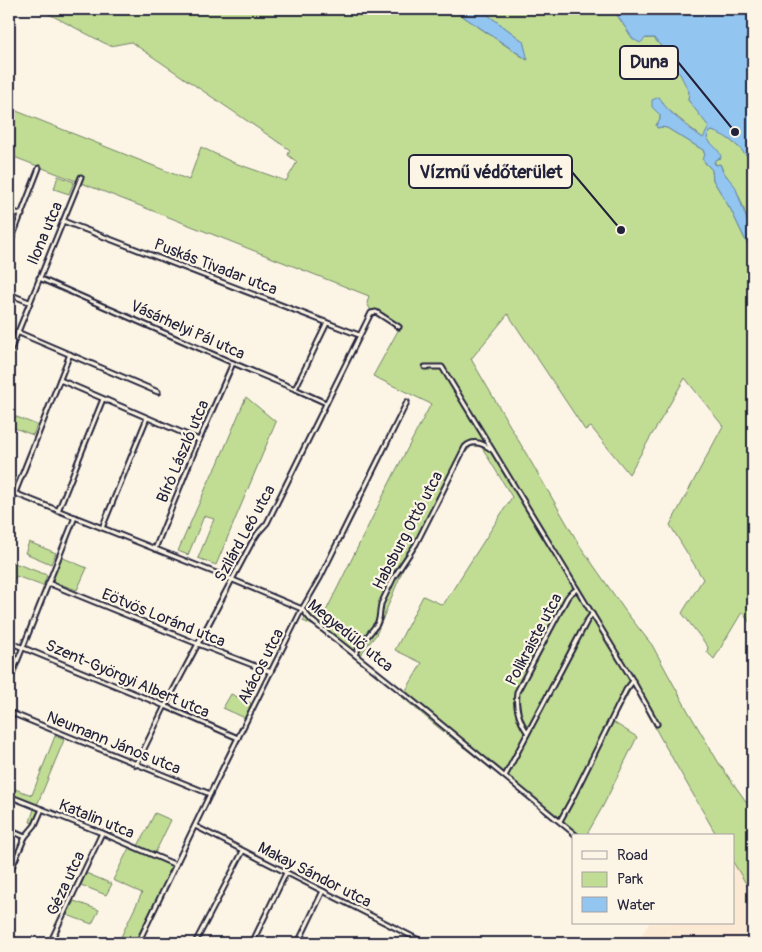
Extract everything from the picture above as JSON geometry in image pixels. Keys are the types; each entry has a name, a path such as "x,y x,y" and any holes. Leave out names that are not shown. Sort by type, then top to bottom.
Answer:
{"street":[{"path":"9,246 39,168"},
{"name":"Ilona utca","path":"9,354 81,177"},
{"path":"9,210 22,215"},
{"name":"Puskás Tivadar utca","path":"63,220 360,335"},
{"name":"Vásárhelyi Pál utca","path":"39,278 326,403"},
{"path":"9,294 29,302"},
{"name":"Szilárd Leó utca","path":"136,764 232,579 258,533 267,523 370,313 376,312 399,327"},
{"path":"295,389 327,323"},
{"path":"17,332 158,392"},
{"path":"9,508 70,354"},
{"name":"Bíró László utca","path":"155,549 199,440 233,363"},
{"path":"425,366 442,367 450,378 467,410 496,454 657,724"},
{"path":"60,380 199,440"},
{"path":"58,511 103,399"},
{"name":"Akácos utca","path":"138,943 210,794 407,402"},
{"path":"102,528 147,418"},
{"name":"Habsburg Ottó utca","path":"355,654 377,624 381,604 394,577 416,544 465,447 473,442 482,443 496,454"},
{"name":"Megyedűlő utca","path":"9,491 232,579 302,609 311,620 575,834"},
{"path":"9,682 75,517"},
{"name":"Eötvös Loránd utca","path":"48,583 271,672"},
{"name":"Polikraiste utca","path":"527,732 523,726 516,702 518,692 568,596 577,589"},
{"path":"505,776 592,614"},
{"name":"Szent-Györgyi Albert utca","path":"9,642 238,738"},
{"path":"560,821 626,690 633,681"},
{"name":"Neumann János utca","path":"9,712 210,794"},
{"name":"Katalin utca","path":"9,796 102,832 176,865"},
{"path":"9,874 25,837 36,824 42,809"},
{"name":"Makay Sándor utca","path":"195,826 425,943"},
{"path":"9,830 25,837"},
{"name":"Géza utca","path":"50,943 102,832"},
{"path":"195,943 243,851"},
{"path":"252,943 286,873"},
{"path":"298,943 323,891"}],"shaded area":[{"path":"734,864 753,895 753,943 637,943 648,924 734,924"}],"green space":[{"path":"50,9 452,9 527,60 523,41 480,9 613,9 633,39 654,38 663,49 684,79 689,92 688,100 710,127 704,139 664,105 652,107 660,115 660,120 656,125 658,128 667,128 703,150 705,163 712,170 713,180 731,210 753,256 753,627 742,612 714,659 707,652 708,647 682,613 703,579 670,525 723,426 685,378 629,474 591,427 585,430 508,314 471,359 580,546 626,612 652,645 720,765 753,811 753,895 734,864 734,834 716,834 659,735 633,685 613,722 637,737 587,834 573,834 402,697 422,663 395,650 423,596 443,605 512,497 481,446 472,446 463,455 406,562 376,635 357,659 314,626 303,621 310,608 324,615 431,404 373,376 400,327 379,312 371,311 367,303 369,296 9,155 9,108 189,180 201,147 232,162 286,181 297,162 288,155 290,150 131,42 110,46 49,14"},
{"path":"712,131 724,135 741,149 753,163 753,233 737,192 720,164 716,165 714,160 721,158 707,138"},
{"path":"58,176 74,182 69,194 54,189"},
{"path":"246,397 276,422 216,565 198,558 214,519 204,516 188,555 178,551"},
{"path":"9,414 37,425 33,435 9,426"},
{"path":"29,542 56,553 51,564 25,553"},
{"path":"61,557 87,568 77,590 51,581"},
{"path":"9,561 47,575 43,586 16,576 9,593"},
{"path":"231,694 251,703 245,718 223,708"},
{"path":"55,736 64,740 37,805 40,811 33,823 30,822 34,809 9,799 9,787 32,795"},
{"path":"155,813 171,820 155,853 138,846"},
{"path":"130,846 173,867 134,943 118,943 142,893 113,880"},
{"path":"86,873 112,884 106,895 81,885"},
{"path":"74,901 99,910 92,924 67,915"}],"water":[{"path":"452,9 480,9 523,41 528,60"},
{"path":"613,9 753,9 753,163 740,148 725,137 712,131 707,138 721,155 721,158 715,160 714,163 716,165 720,164 723,172 735,186 753,233 753,256 731,210 713,180 712,170 702,159 705,155 703,150 667,128 657,128 656,125 660,120 660,115 652,107 652,100 659,97 673,115 703,138 709,127 688,100 689,92 681,76 666,52 654,38 646,38 640,43 633,39"}],"place":[{"name":"Duna","path":"735,132"},
{"name":"Vízmű védőterület","path":"621,230"}]}
